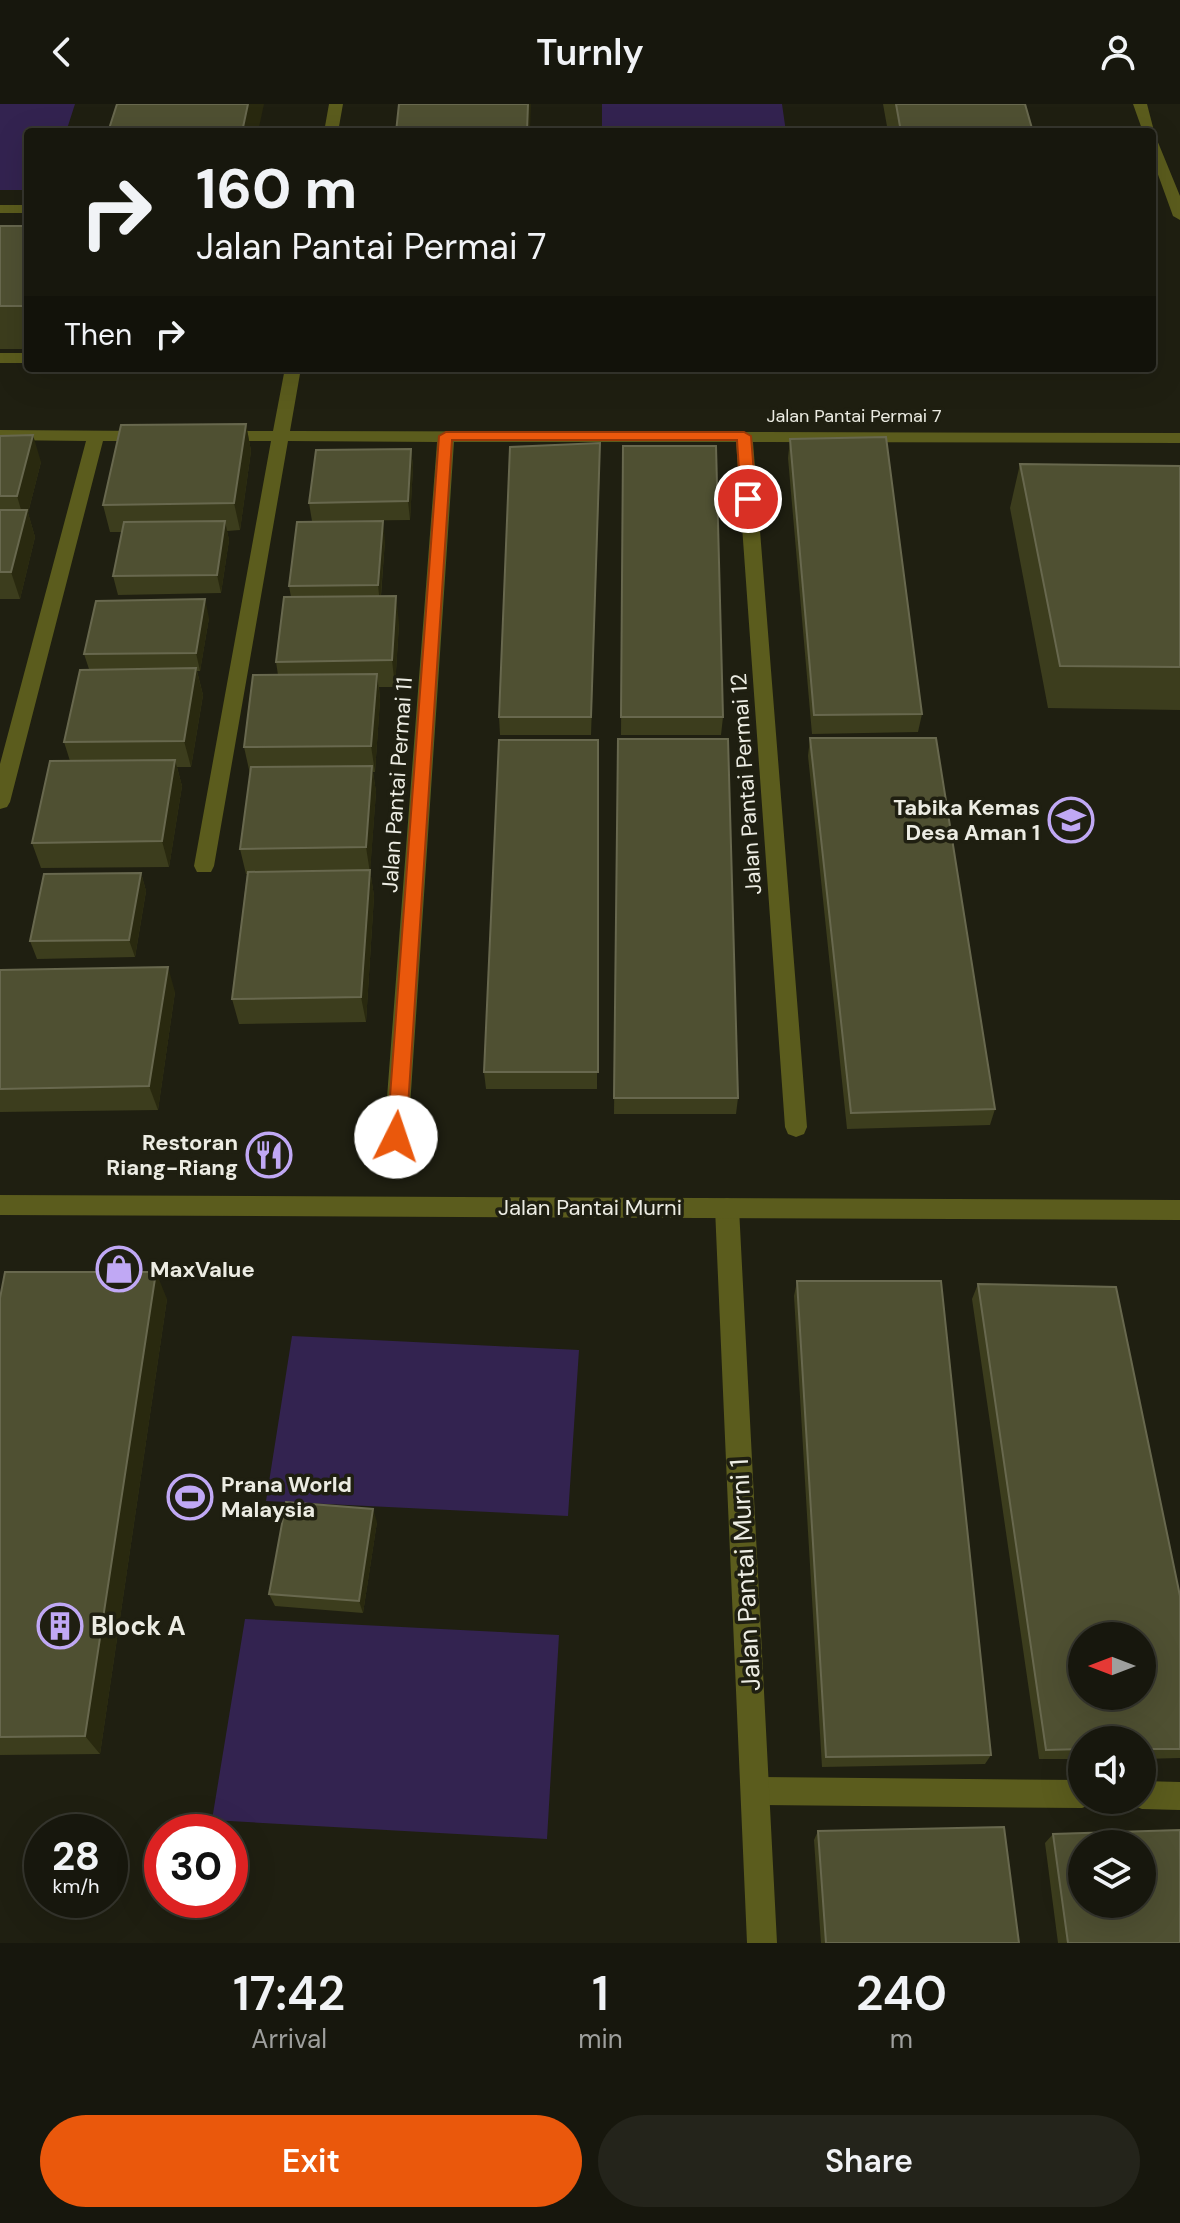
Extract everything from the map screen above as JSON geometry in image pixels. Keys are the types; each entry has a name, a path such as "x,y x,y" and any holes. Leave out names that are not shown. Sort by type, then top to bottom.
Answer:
{"street":[{"path":"332,128 336,104"},
{"path":"1140,104 1149,128"},
{"path":"1156,149 1180,216"},
{"path":"0,209 24,209"},
{"path":"0,358 24,358"},
{"path":"204,866 292,372"},
{"path":"0,435 158,436"},
{"path":"0,802 96,435"},
{"name":"Jalan Pantai Permai 7","path":"205,436 1180,438"},
{"name":"Jalan Pantai Permai 11","path":"396,1137 446,436"},
{"name":"Jalan Pantai Permai 12","path":"744,436 796,1127"},
{"name":"Jalan Pantai Murni","path":"0,1205 1180,1210"},
{"name":"Jalan Pantai Murni 1","path":"727,1208 762,1943"},
{"path":"755,1791 1068,1794"},
{"path":"1156,1795 1180,1796"}],"shaded area":[{"path":"0,104 75,104 67,128 24,128 24,190 0,190"},
{"path":"602,104 782,104 785,128 602,128"},
{"path":"292,1336 579,1350 568,1516 266,1501"},
{"path":"245,1619 559,1635 547,1839 248,1822 248,1814 213,1814"}],"building":[{"path":"117,104 248,104 243,128 109,128"},
{"path":"399,104 528,104 527,128 396,128"},
{"path":"896,104 1025,104 1032,128 900,128"},
{"path":"0,226 24,226 24,306 0,306"},
{"path":"246,424 234,503 103,505 121,425"},
{"path":"33,435 17,496 0,496 0,436"},
{"path":"886,437 922,714 814,715 790,439"},
{"path":"600,443 591,717 499,717 510,447"},
{"path":"623,446 716,446 723,717 621,717"},
{"path":"411,449 408,501 309,503 316,450"},
{"path":"1020,464 1180,466 1180,667 1060,666"},
{"path":"0,510 27,510 11,572 0,572"},
{"path":"225,521 217,575 113,576 124,522"},
{"path":"383,521 378,585 289,586 297,522"},
{"path":"396,596 392,660 276,662 284,597"},
{"path":"205,599 196,653 84,654 96,601"},
{"path":"196,668 184,741 64,742 80,670"},
{"path":"377,674 371,746 244,747 253,675"},
{"path":"810,738 936,738 995,1109 851,1113"},
{"path":"618,739 728,739 738,1098 614,1098"},
{"path":"499,740 598,740 598,1072 484,1072"},
{"path":"175,760 162,841 32,843 50,761"},
{"path":"372,766 366,847 240,849 251,767"},
{"path":"370,870 361,997 232,999 248,872"},
{"path":"141,873 129,940 30,941 44,874"},
{"path":"168,967 149,1086 0,1089 0,970"},
{"name":"Block A","path":"5,1272 156,1272 85,1736 0,1737 0,1298"},
{"path":"797,1281 941,1281 991,1755 826,1757"},
{"path":"978,1284 1116,1287 1180,1596 1180,1749 1156,1749 1156,1726 1068,1726 1068,1749 1046,1750"},
{"path":"286,1502 373,1509 359,1601 269,1594"},
{"path":"1004,1827 1019,1943 826,1943 818,1831"},
{"path":"1180,1830 1180,1943 1068,1943 1053,1834 1068,1834 1068,1918 1156,1918 1156,1831"}],"place":[{"name":"Tabika Kemas Desa Aman 1","path":"1071,820"},
{"name":"Restoran Riang-Riang","path":"269,1155"},
{"name":"MaxValue","path":"119,1269"},
{"name":"Prana World Malaysia","path":"190,1497"},
{"name":"Block A","path":"60,1626"}],"route":[{"path":"396,1137 446,436 744,436 748,499"}]}
